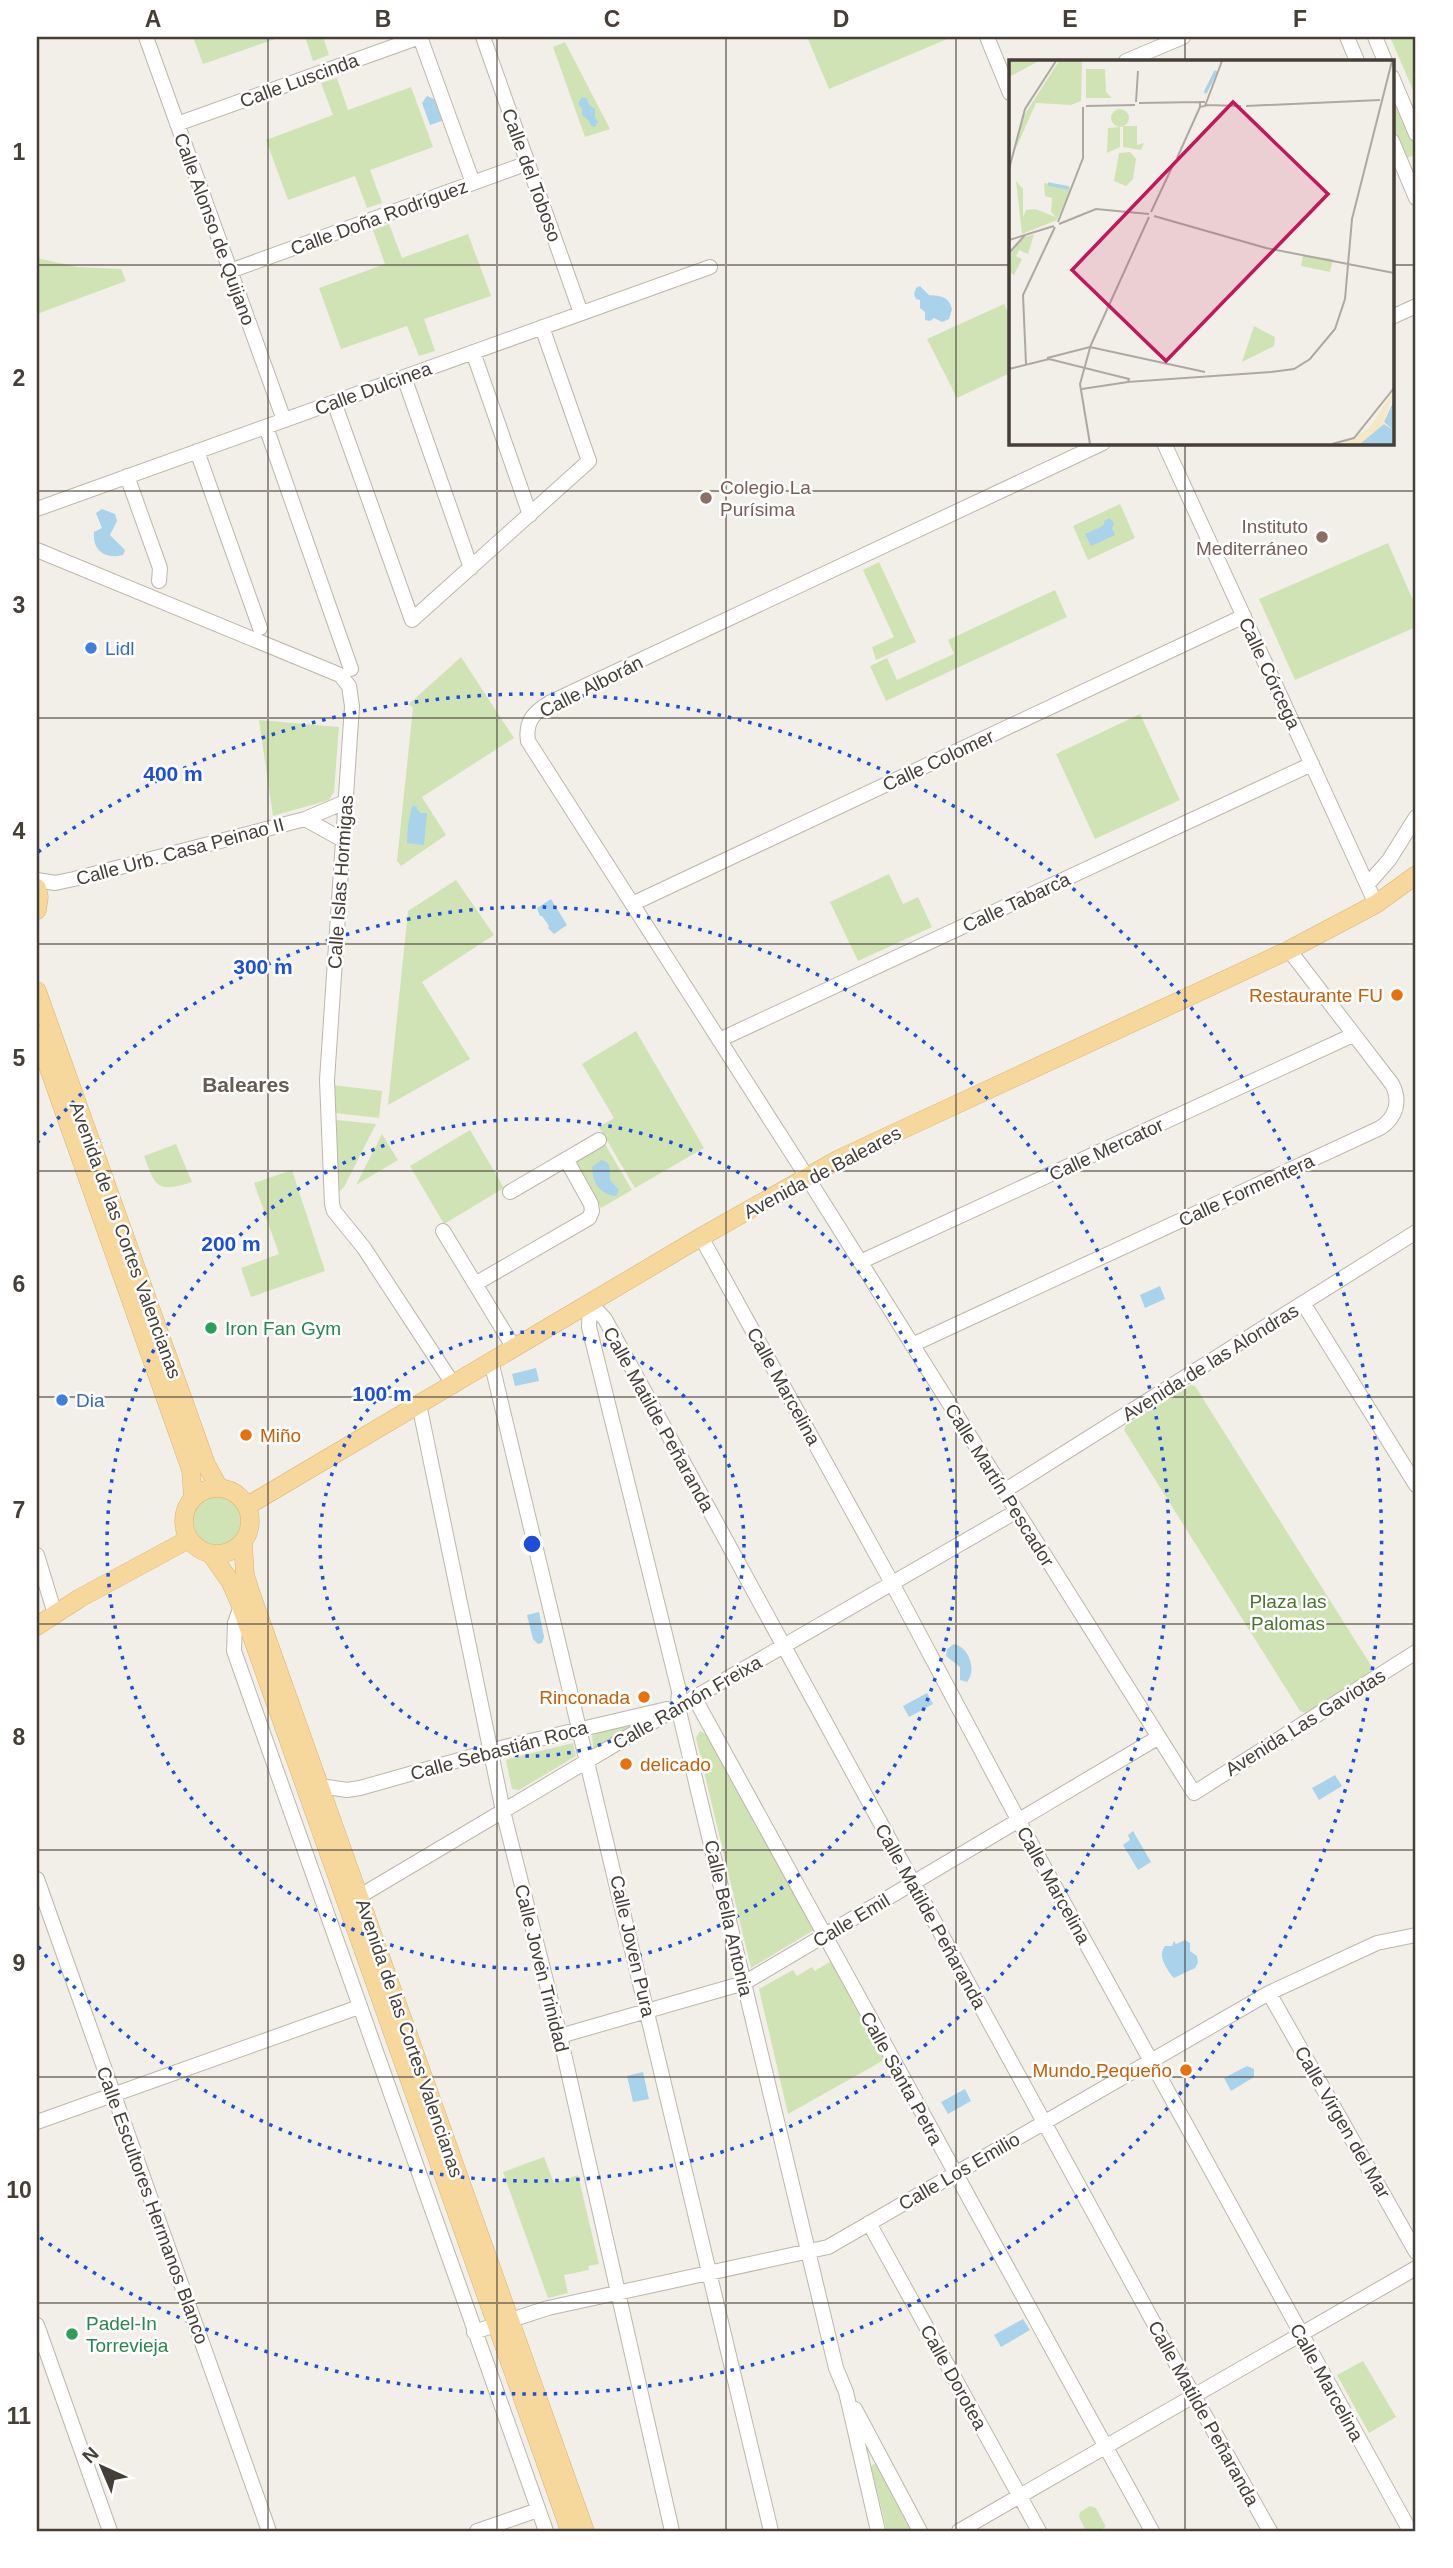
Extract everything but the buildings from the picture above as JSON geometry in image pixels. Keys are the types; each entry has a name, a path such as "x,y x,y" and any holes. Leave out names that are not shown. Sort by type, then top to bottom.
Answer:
{"main road":[{"name":"Avenida de Baleares","path":"247,1506 701,1237 851,1153 1289,950 1376,904 1416,875"},
{"name":"Avenida de las Cortes Valencianas","path":"37,991 206,1464 219,1488"},
{"name":"Avenida de las Cortes Valencianas","path":"37,1035 191,1469 193,1498"},
{"path":"219,1488 238,1495 247,1506 251,1524 243,1543 225,1554 211,1554 202,1551 189,1539 185,1531 184,1513 193,1498 209,1489 219,1488"},
{"path":"37,1626 189,1539"},
{"name":"Avenida de las Cortes Valencianas","path":"243,1543 245,1575 251,1594 360,1896 570,2531"},
{"name":"Avenida de las Cortes Valencianas","path":"211,1554 230,1581 241,1606 503,2322 585,2531"}],"street":[{"name":"Calle Alonso de Quijano","path":"146,37 284,420"},
{"name":"Calle Luscinda","path":"177,124 420,37"},
{"path":"420,37 473,183"},
{"name":"Calle del Toboso","path":"483,37 581,313"},
{"path":"987,37 1009,91"},
{"path":"1128,60 1183,37"},
{"path":"1347,37 1357,60"},
{"path":"1375,37 1385,60"},
{"path":"1394,82 1416,134"},
{"path":"1394,146 1416,198"},
{"name":"Calle Doña Rodríguez","path":"230,271 528,163"},
{"name":"Calle Dulcinea","path":"37,509 710,267"},
{"path":"1394,316 1416,306"},
{"path":"334,402 412,620 589,461 542,327"},
{"path":"473,352 530,515"},
{"path":"404,377 471,568"},
{"path":"266,427 351,668"},
{"name":"Calle Alborán","path":"807,1177 528,741 528,723 539,709 551,702 1101,444"},
{"name":"Calle Córcega","path":"1164,444 1376,904"},
{"path":"197,452 260,628"},
{"path":"127,476 160,568 159,581"},
{"name":"Calle Islas Hormigas","path":"37,550 340,675 349,686 352,695 327,1080 332,1204 334,1211 364,1248 453,1384"},
{"name":"Calle Colomer","path":"632,904 1244,616"},
{"name":"Calle Tabarca","path":"719,1040 1312,764"},
{"name":"Calle Urb. Casa Peinao II","path":"37,880 55,883 305,819 345,802"},
{"path":"1368,884 1389,860 1416,817"},
{"path":"305,819 343,840"},
{"name":"Calle Urb. Casa Peinao II","path":"37,900 55,883"},
{"name":"Calle Formentera","path":"912,1345 1386,1124 1397,1105 1396,1090 1289,950"},
{"name":"Calle Mercator","path":"860,1262 1353,1035"},
{"path":"510,1192 598,1140"},
{"path":"475,1284 589,1218 591,1204 566,1159"},
{"name":"Calle Martín Pescador","path":"807,1177 1194,1793"},
{"path":"443,1231 514,1348"},
{"name":"Avenida de las Alondras","path":"1004,1491 1416,1233"},
{"name":"Calle Marcelina","path":"701,1237 1410,2531"},
{"name":"Calle Matilde Peñaranda","path":"590,1303 605,1319 782,1646 1270,2531"},
{"name":"Calle Bella Antonia","path":"590,1303 589,1327 679,1691 678,1707 808,2253 836,2368 846,2392 878,2531"},
{"path":"1303,1303 1416,1485"},
{"name":"Calle Joven Pura","path":"491,1361 589,1760 771,2531"},
{"name":"Calle Joven Trinidad","path":"419,1404 503,1811 559,2036 672,2531"},
{"name":"Calle Ramón Freixa","path":"360,1896 782,1646 1017,1511"},
{"path":"37,1555 55,1614"},
{"name":"Avenida de las Cortes Valencianas","path":"241,1606 234,1632 234,1651 546,2531"},
{"name":"Avenida Las Gaviotas","path":"1194,1793 1416,1652"},
{"name":"Calle Santa Petra","path":"694,1698 1152,2531"},
{"name":"Calle Sebastián Roca","path":"320,1786 347,1790 359,1788 490,1751 678,1707"},
{"name":"Calle Emil","path":"559,2036 744,1983 1159,1737"},
{"name":"Calle Escultores Hermanos Blanco","path":"37,1880 269,2531"},
{"name":"Calle Los Emilio","path":"474,2332 548,2308 828,2247 1269,1993 1377,1943 1416,1935"},
{"name":"Calle Virgen del Mar","path":"1269,1993 1416,2252"},
{"path":"37,2122 359,2007"},
{"name":"Calle Dorotea","path":"869,2223 1038,2531"},
{"path":"959,2531 1416,2269"},
{"path":"37,2325 110,2531"},
{"path":"846,2392 920,2531"},
{"path":"477,2531 538,2510"}],"green space":[{"path":"193,37 281,37 203,64"},
{"path":"305,37 323,37 329,55 313,61"},
{"path":"807,37 952,37 829,89"},
{"path":"1416,37 1416,97 1391,39"},
{"path":"565,42 610,129 585,137 553,47"},
{"path":"337,78 348,110 411,87 433,147 370,170 382,203 367,208 355,176 288,200 266,140 333,115 321,83"},
{"path":"1394,94 1416,145 1416,154 1405,159 1394,133"},
{"path":"389,224 402,258 468,234 491,296 424,319 435,351 419,356 407,326 341,349 319,288 385,264 373,230"},
{"path":"37,258 77,267 121,269 126,281 37,314"},
{"path":"1004,304 1009,314 1009,373 957,398 927,339"},
{"path":"1120,504 1135,538 1088,560 1073,526"},
{"path":"1388,543 1416,607 1416,627 1295,680 1259,599"},
{"path":"879,562 916,642 876,660 872,647 894,637 863,570"},
{"path":"1055,590 1067,617 886,701 870,666 887,658 897,680 954,654 948,640"},
{"path":"461,657 514,738 422,797 446,835 401,866 397,861 413,708 409,704"},
{"path":"1140,714 1180,800 1095,839 1056,754"},
{"path":"259,720 339,727 334,792 329,800 273,816"},
{"path":"889,874 903,904 918,897 932,927 858,961 830,902"},
{"path":"456,880 494,935 422,982 470,1059 388,1105 408,911"},
{"path":"636,1031 704,1148 635,1188 599,1127 614,1118 582,1064"},
{"path":"333,1085 382,1091 379,1118 334,1113"},
{"path":"337,1120 376,1124 340,1191 336,1189"},
{"path":"470,1130 504,1188 444,1224 410,1166"},
{"path":"382,1134 398,1160 356,1185"},
{"path":"176,1144 192,1182 171,1187 159,1185 144,1156"},
{"path":"605,1144 632,1190 601,1208 574,1162"},
{"path":"292,1170 325,1271 251,1297 241,1268 279,1254 254,1183"},
{"name":"Plaza las Palomas","path":"1190,1385 1195,1386 1372,1667 1371,1671 1306,1713 1300,1711 1124,1430 1126,1425"},
{"path":"217,1497 234,1504 241,1521 234,1538 217,1545 200,1538 193,1521 200,1504"},
{"path":"639,1722 596,1749 593,1747 592,1735"},
{"path":"700,1731 706,1734 814,1930 751,1968 696,1738"},
{"path":"573,1743 576,1756 519,1790 512,1789 506,1761 508,1759"},
{"path":"831,1961 884,2060 788,2114 759,1989 793,1970 797,1976 812,1967 815,1971"},
{"path":"544,2157 554,2183 578,2175 599,2264 588,2266 589,2270 564,2275 568,2293 548,2298 503,2172"},
{"path":"1363,2361 1396,2417 1369,2433 1337,2375"},
{"path":"873,2464 877,2465 911,2531 887,2531 871,2467"},
{"path":"1090,2506 1096,2508 1106,2527 1098,2531 1086,2531 1079,2517 1080,2512"}],"water":[{"path":"427,96 434,99 442,121 430,125 422,103"},
{"path":"582,97 587,98 589,105 595,109 598,122 595,127 582,115 578,103"},
{"path":"920,286 929,295 940,296 949,301 952,309 949,319 942,322 934,318 925,320 920,300 916,299 914,294"},
{"path":"102,509 115,514 117,521 110,535 125,550 123,555 105,555 95,544 94,532 102,528 96,513"},
{"path":"1110,518 1114,523 1112,528 1115,535 1091,546 1085,534 1103,526 1105,520"},
{"path":"412,806 416,806 420,813 427,813 424,845 407,843"},
{"path":"551,899 567,925 554,934 537,908"},
{"path":"601,1160 609,1165 610,1180 619,1190 616,1196 605,1193 595,1183 592,1167"},
{"path":"1160,1286 1165,1299 1145,1308 1140,1295"},
{"path":"536,1368 539,1381 515,1386 512,1374"},
{"path":"539,1612 544,1637 542,1643 538,1644 533,1639 527,1615"},
{"path":"954,1644 964,1650 970,1660 971,1671 967,1682 960,1680 960,1667 946,1656 947,1649"},
{"path":"927,1693 933,1704 909,1717 903,1706"},
{"path":"1335,1775 1342,1786 1319,1800 1312,1788"},
{"path":"1133,1831 1151,1862 1138,1870 1123,1845 1130,1840 1128,1835"},
{"path":"1185,1940 1190,1943 1190,1951 1197,1956 1198,1963 1195,1968 1174,1978 1164,1963 1163,1950 1165,1946 1172,1946 1174,1941 1176,1944"},
{"path":"1247,2066 1254,2069 1254,2077 1231,2091 1224,2078"},
{"path":"643,2072 649,2099 633,2102 627,2076"},
{"path":"965,2089 971,2101 948,2114 941,2102"},
{"path":"1023,2319 1030,2330 1001,2347 994,2335"}],"place":[{"name":"Colegio La Purísima","path":"706,498"},
{"name":"Instituto Mediterráneo","path":"1322,537"},
{"name":"Lidl","path":"91,648"},
{"name":"Restaurante FU","path":"1397,995"},
{"name":"Iron Fan Gym","path":"211,1328"},
{"name":"Dia","path":"62,1400"},
{"name":"Miño","path":"246,1435"},
{"name":"Rinconada","path":"644,1697"},
{"name":"delicado","path":"626,1764"},
{"name":"Mundo Pequeño","path":"1186,2070"},
{"name":"Padel-In Torrevieja","path":"72,2334"}],"district":[{"name":"Baleares","path":"246,1085"}]}
